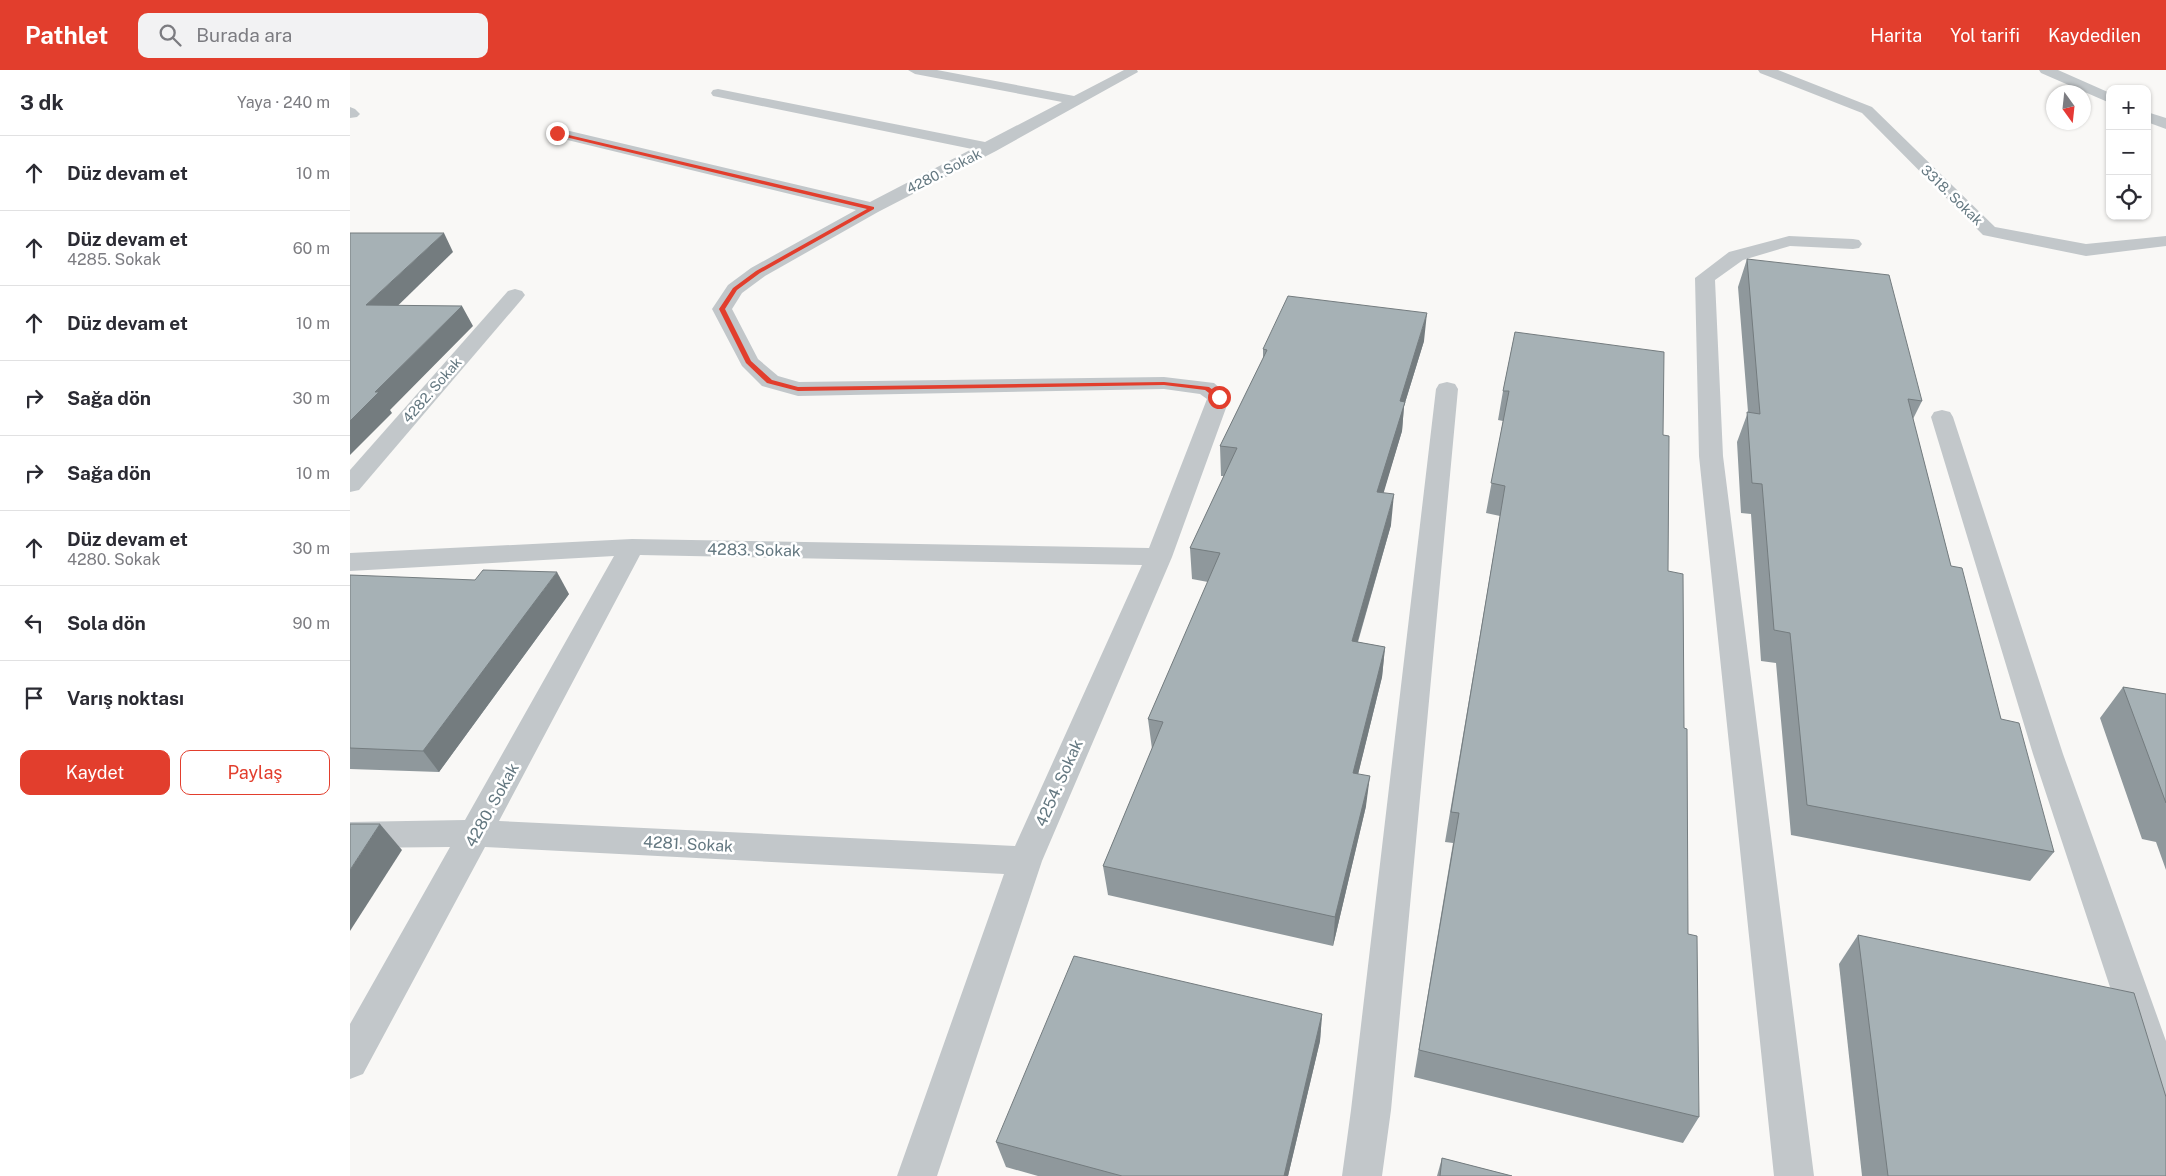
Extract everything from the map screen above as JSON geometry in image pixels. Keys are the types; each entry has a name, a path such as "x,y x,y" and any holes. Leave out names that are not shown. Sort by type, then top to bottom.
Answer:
{"street":[{"path":"915,70 1078,101"},
{"name":"3318. Sokak","path":"1764,70 1867,110 1989,231 2086,250 2166,241"},
{"path":"2046,70 2106,97"},
{"name":"4280. Sokak","path":"1131,72 990,148 872,208 758,272 735,289 722,309 749,362 770,381 798,389 1164,384 1206,388 1219,397"},
{"path":"718,93 990,148"},
{"path":"2151,118 2166,124"},
{"path":"557,133 872,208"},
{"path":"1794,1176 1711,456 1705,278 1736,256 1789,241 1853,244"},
{"name":"4282. Sokak","path":"350,485 515,295"},
{"path":"1362,1176 1371,1110 1447,389"},
{"name":"4254. Sokak","path":"917,1176 1025,861 1159,557 1219,397"},
{"path":"1942,417 2048,754 2166,1096"},
{"name":"4280. Sokak","path":"350,1061 477,833 632,547"},
{"name":"4283. Sokak","path":"350,562 632,547 1159,557"},
{"name":"4281. Sokak","path":"350,835 477,833 1025,861"}],"building":[{"path":"350,233 444,233 366,305 462,306 375,392 379,392 350,421"},
{"path":"1747,259 1889,275 1922,401 1908,399 1951,566 1962,568 2001,719 2019,723 2054,852 1807,805 1790,633 1774,630 1762,484 1752,483 1747,412 1760,414"},
{"path":"1288,296 1427,313 1400,401 1405,402 1377,492 1394,494 1352,641 1385,647 1353,773 1370,776 1335,917 1103,866 1163,722 1148,719 1220,553 1190,548 1237,448 1220,446 1267,350 1263,349"},
{"path":"1515,332 1664,352 1663,435 1669,436 1668,571 1683,574 1684,728 1687,729 1688,934 1697,936 1699,1117 1419,1050 1459,813 1451,812 1505,486 1491,483 1509,391 1503,391"},
{"path":"483,570 557,572 423,751 350,748 350,575 475,580"},
{"path":"2123,687 2166,694 2166,803"},
{"path":"350,824 380,824 350,870"},
{"path":"1858,935 2134,993 2166,1097 2166,1176 1888,1176"},
{"path":"1074,956 1322,1014 1284,1176 1122,1176 996,1142"},
{"path":"1442,1158 1512,1176 1440,1176"}],"route":[{"path":"557,133 872,208 758,272 735,289 722,309 749,362 770,381 798,389 1164,384 1206,388 1219,397"}]}
